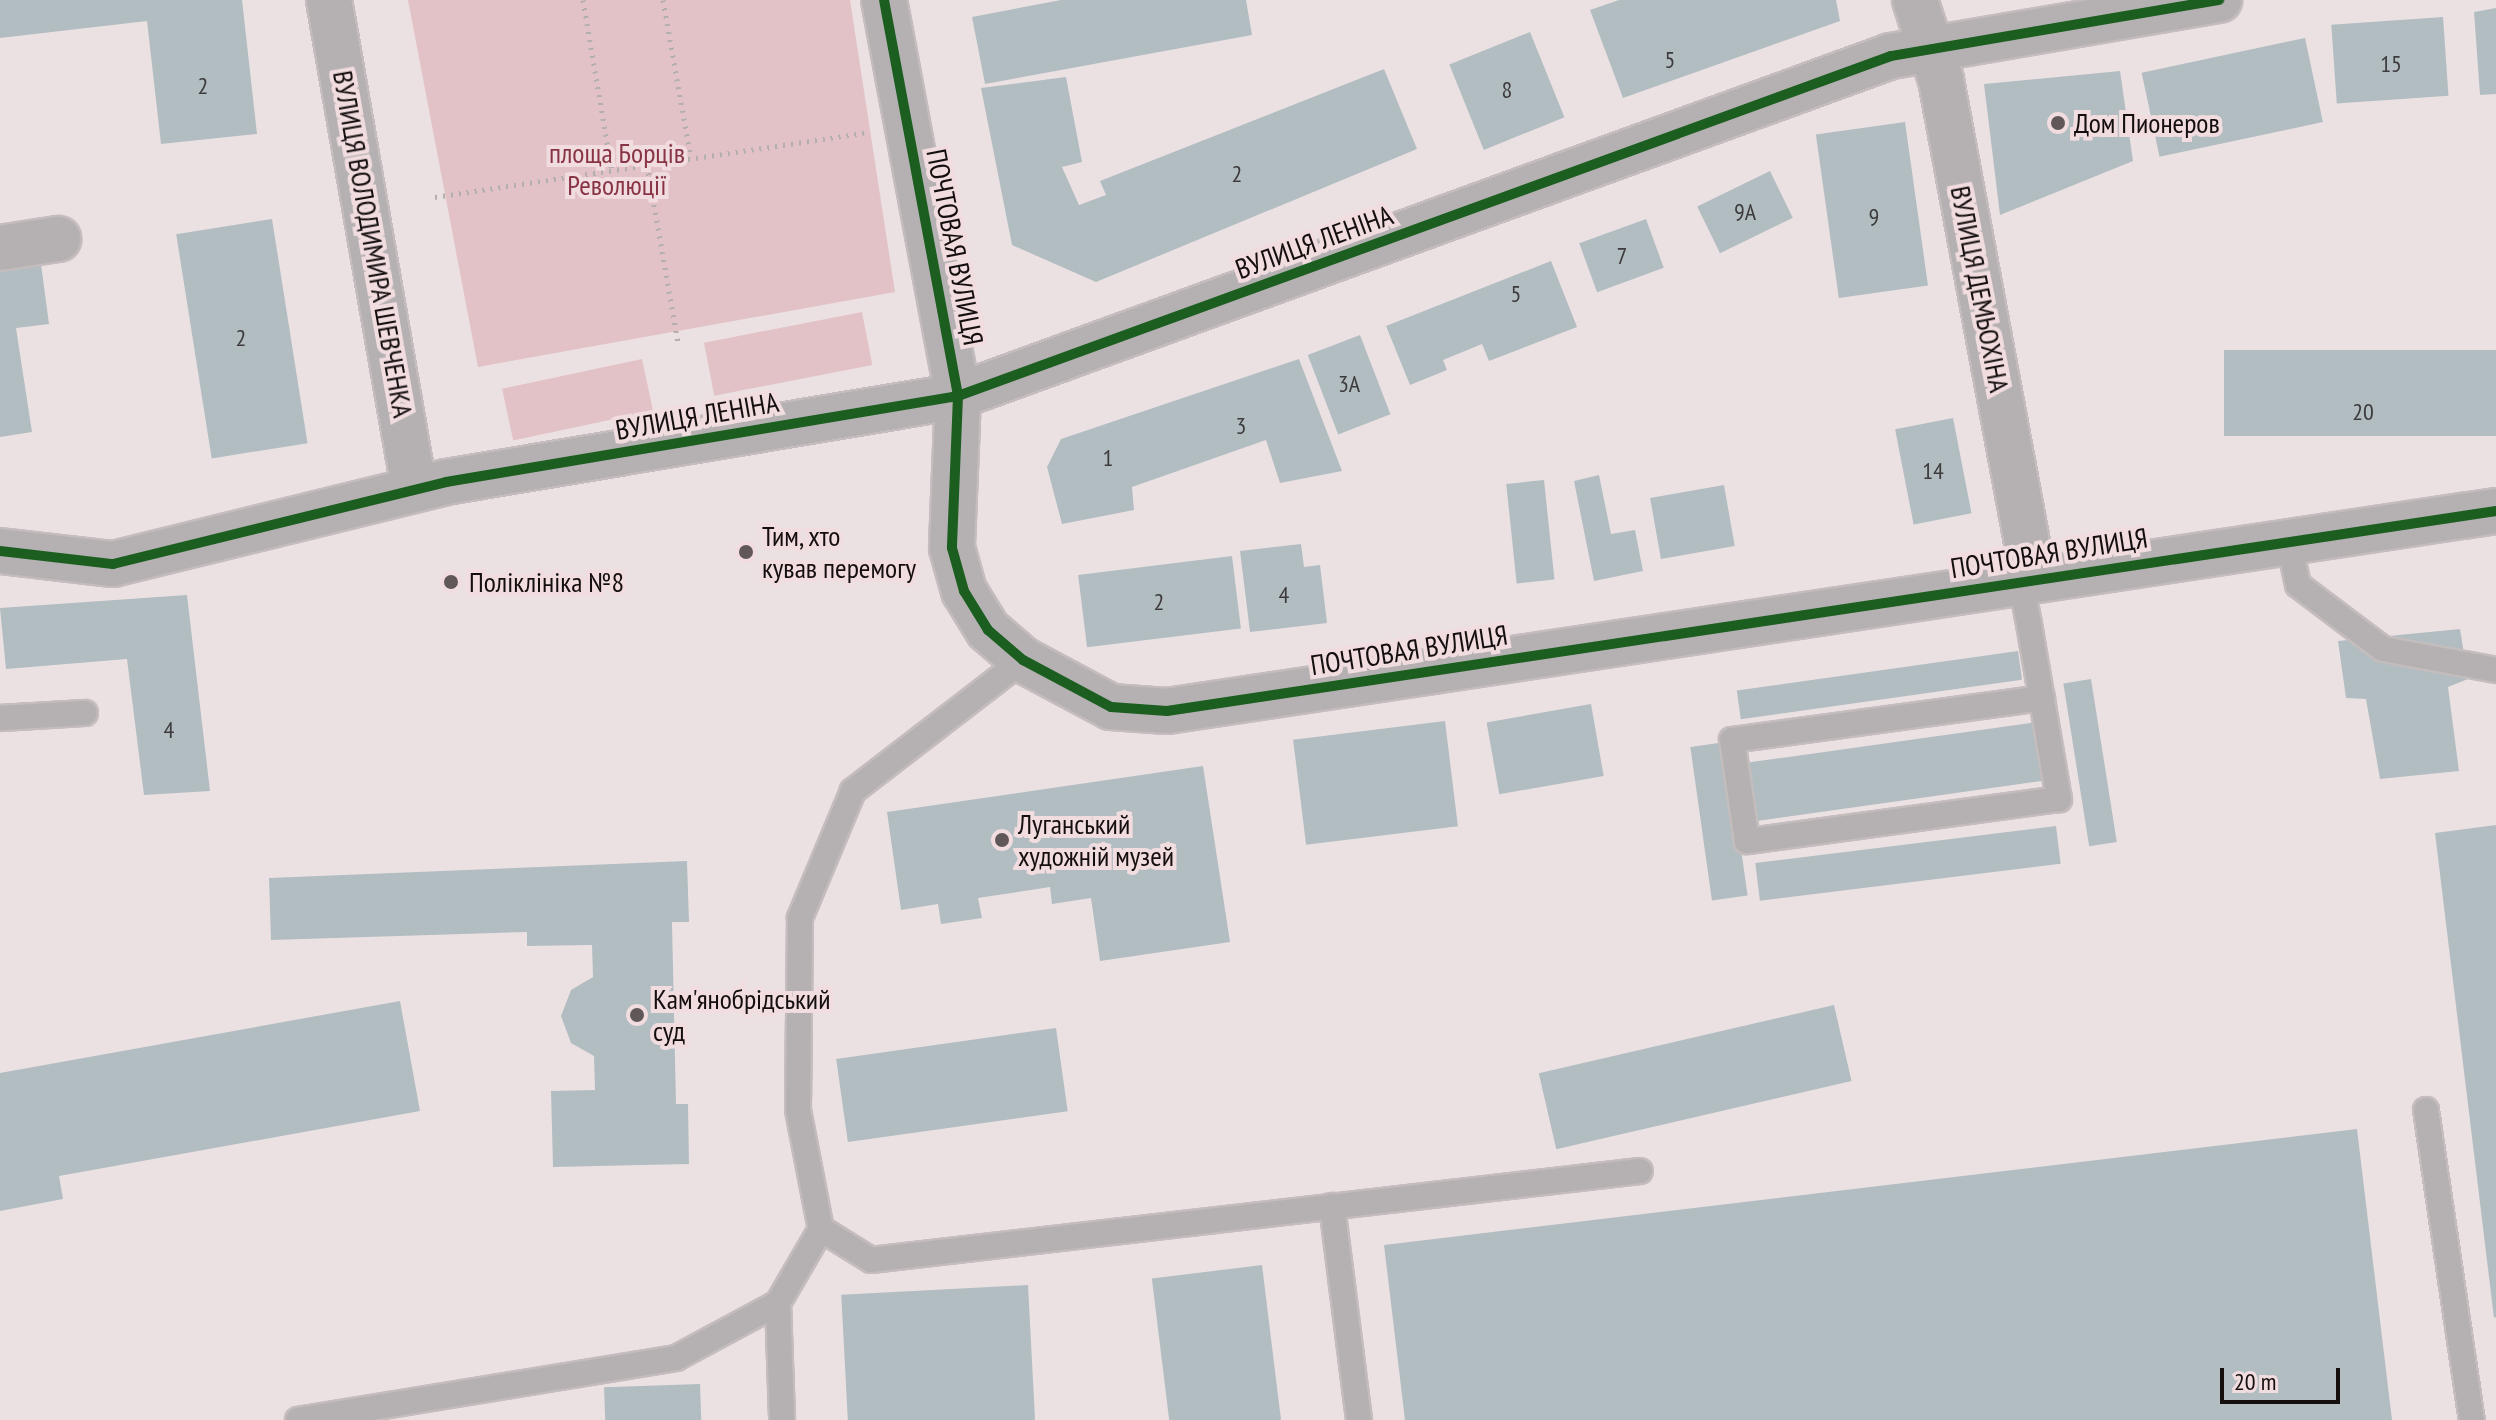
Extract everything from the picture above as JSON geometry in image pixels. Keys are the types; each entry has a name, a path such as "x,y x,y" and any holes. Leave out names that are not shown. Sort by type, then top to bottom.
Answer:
{"street":[{"name":"ВУЛИЦЯ ВОЛОДИМИРА ШЕВЧЕНКА","path":"329,0 414,489"},
{"name":"ПОЧТОВАЯ ВУЛИЦЯ","path":"884,0 958,396 952,548 964,591 988,630 1023,660 1111,707 1167,711 2288,539 2496,511"},
{"name":"ВУЛИЦЯ ДЕМЬОХІНА","path":"1915,0 1930,45 2027,581"},
{"name":"ВУЛИЦЯ ЛЕНІНА","path":"0,551 113,564 414,489 958,396 1930,45 2219,0"},
{"path":"0,248 58,239"}],"lane":[{"path":"2288,539 2298,585 2383,649 2496,670"},
{"path":"2027,581 2059,799 1747,841 1732,740 2042,698"},
{"path":"298,1420 676,1358 778,1303 821,1229 798,1110 800,918 853,791 1023,660"},
{"path":"0,718 85,713"},
{"path":"2426,1110 2472,1420"},
{"path":"821,1229 871,1260 1640,1171"},
{"path":"1332,1206 1359,1420"},
{"path":"778,1303 782,1420"}],"path":[{"path":"583,0 612,171"},
{"path":"663,0 691,158"},
{"path":"435,197 864,133"},
{"path":"647,165 678,342"}],"green space":[{"name":"площа Борців Революції","path":"408,0 850,0 895,292 478,367"},
{"path":"862,312 872,365 714,396 704,343"},
{"path":"642,359 653,411 513,441 502,389"}],"building":[{"path":"0,0 242,0 257,134 161,144 147,21 0,38"},
{"path":"1061,0 1246,0 1252,35 985,84 972,17"},
{"path":"1619,0 1836,0 1840,21 1623,98 1590,10"},
{"path":"2496,8 2496,94 2480,95 2474,12"},
{"path":"2443,17 2449,96 2337,104 2331,25"},
{"path":"1530,32 1564,117 1484,150 1449,65"},
{"path":"2305,38 2323,122 2160,157 2142,73"},
{"path":"1384,69 1417,149 1096,282 1012,245 981,88 1066,77 1082,162 1062,167 1079,205 1106,195 1100,181"},
{"name":"Дом Пионеров","path":"2120,71 2133,161 2000,215 1984,84"},
{"path":"1905,122 1928,285 1839,298 1816,135"},
{"path":"1770,171 1793,218 1720,253 1697,207"},
{"path":"272,219 308,443 212,458 176,234"},
{"path":"1646,219 1664,268 1597,292 1579,243"},
{"path":"1551,261 1577,327 1489,361 1482,344 1443,360 1447,370 1410,385 1386,326"},
{"path":"41,264 49,324 16,328 32,432 0,437 0,269"},
{"path":"1360,335 1390,414 1338,434 1308,355"},
{"path":"2224,350 2496,350 2496,436 2224,436"},
{"path":"1299,359 1342,471 1280,483 1266,440 1132,487 1134,510 1062,524 1047,467 1061,439"},
{"path":"1953,418 1972,513 1914,524 1895,429"},
{"path":"1599,475 1611,534 1635,530 1643,571 1594,581 1574,481"},
{"path":"1544,480 1554,579 1517,583 1506,484"},
{"path":"1724,485 1735,546 1661,559 1650,498"},
{"path":"1301,544 1304,567 1320,565 1327,623 1250,632 1240,551"},
{"path":"1232,556 1241,628 1087,647 1078,575"},
{"path":"187,595 210,791 144,795 127,659 6,669 0,608"},
{"path":"2460,629 2468,679 2448,687 2459,771 2380,779 2366,699 2346,698 2338,641"},
{"path":"2018,651 2022,680 1741,719 1737,691"},
{"path":"2091,679 2117,842 2089,846 2063,683"},
{"path":"1591,704 1604,776 1499,794 1487,722"},
{"path":"1445,721 1458,826 1306,845 1293,740"},
{"path":"2037,722 2045,780 1753,821 1745,763"},
{"path":"1726,742 1748,895 1712,901 1690,747"},
{"path":"1203,766 1230,942 1100,961 1091,898 1052,904 1050,887 978,898 982,918 941,924 938,904 901,910 887,812"},
{"path":"2496,825 2496,1317 2494,1318 2435,833"},
{"path":"2056,826 2061,864 1760,901 1755,863"},
{"path":"687,861 689,922 672,922 676,1104 688,1104 689,1164 553,1167 551,1091 595,1090 594,1056 571,1043 561,1016 571,990 593,977 592,945 527,946 527,932 271,940 269,878"},
{"path":"400,1001 420,1111 59,1176 63,1199 0,1211 0,1073"},
{"path":"1834,1005 1852,1081 1556,1149 1539,1073"},
{"path":"1056,1028 1068,1111 848,1142 836,1059"},
{"path":"2357,1129 2392,1420 1405,1420 1384,1245"},
{"path":"1262,1265 1281,1420 1169,1420 1152,1279"},
{"path":"1028,1285 1035,1420 848,1420 841,1295"},
{"path":"700,1384 701,1420 605,1420 604,1387"}],"cycle path":[{"path":"884,0 958,396 952,548 964,591 988,630 1023,660 1111,707 1167,711 2496,511"},
{"path":"0,551 113,564 446,482 958,396 1891,56 2219,0"}],"place":[{"name":"Дом Пионеров","path":"2058,123"},
{"name":"Тим, хто кував перемогу","path":"746,552"},
{"name":"Поліклініка №8","path":"451,582"},
{"name":"Луганський художній музей","path":"1002,840"},
{"name":"Кам'янобрідський суд","path":"637,1015"}]}
